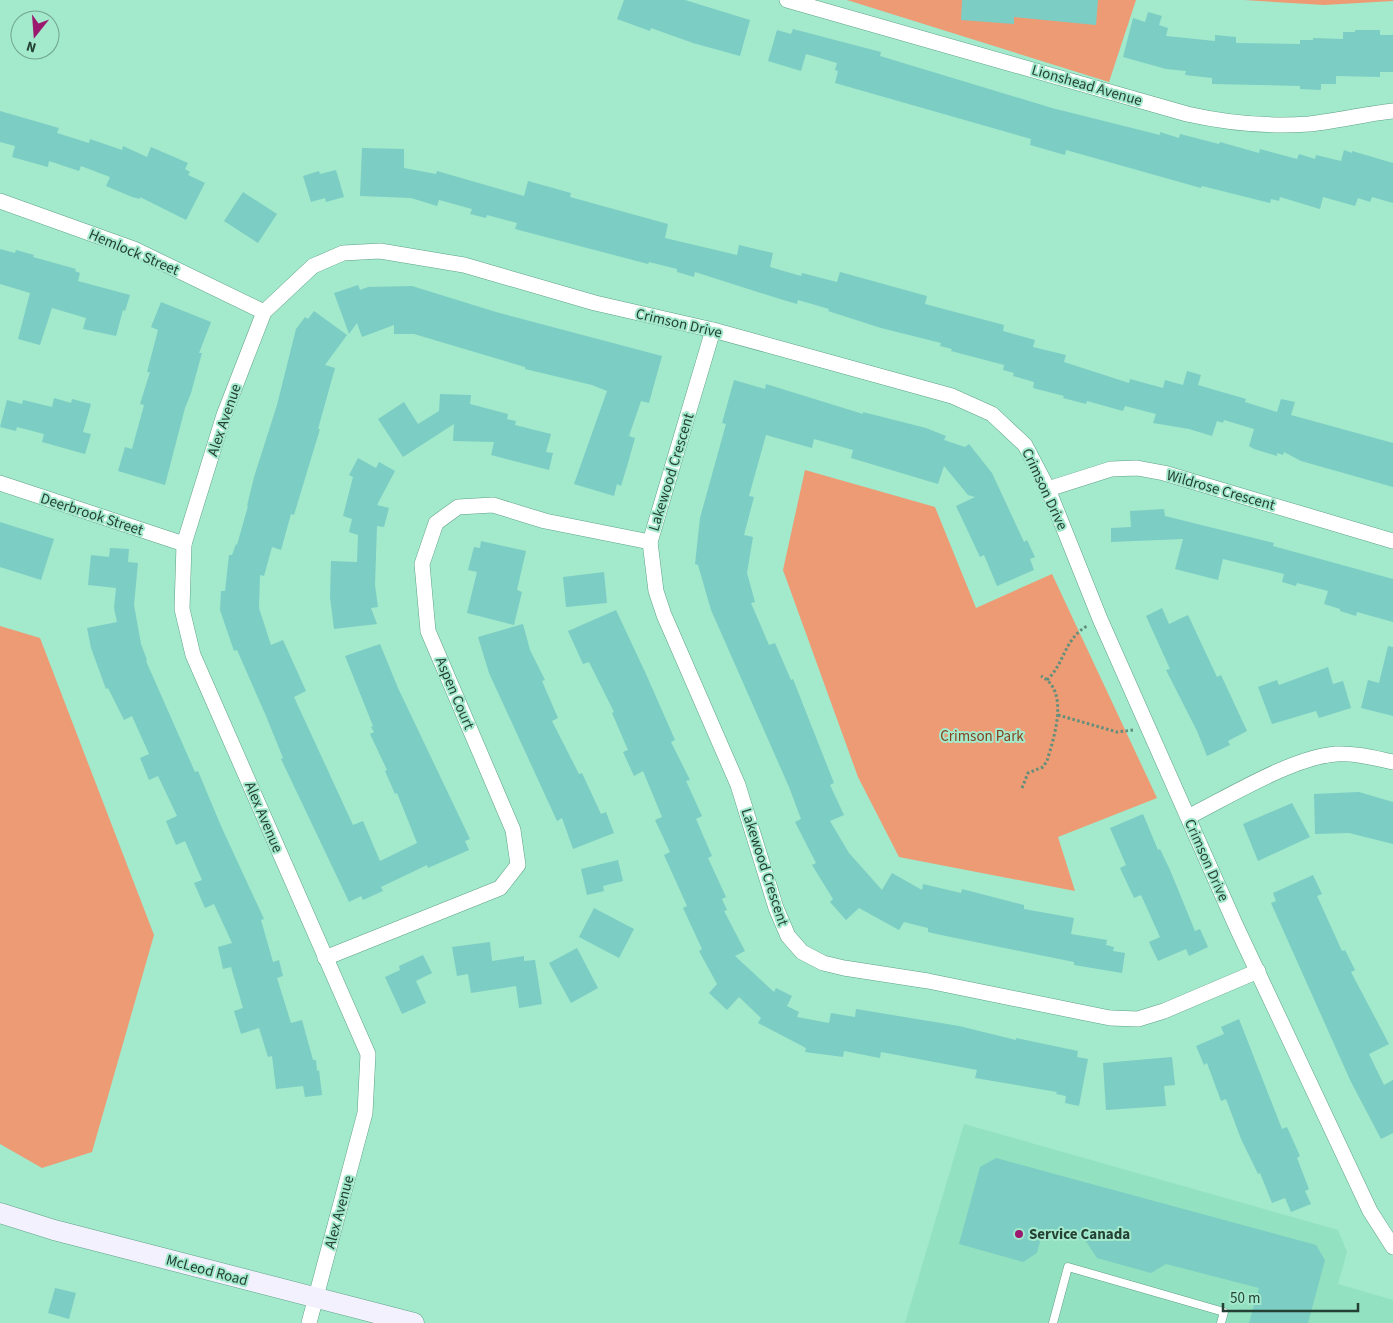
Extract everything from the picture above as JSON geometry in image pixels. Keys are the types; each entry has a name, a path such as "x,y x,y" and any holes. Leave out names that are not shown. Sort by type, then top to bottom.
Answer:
{"main road":[{"name":"McLeod Road","path":"0,1213 315,1299 414,1323"}],"street":[{"name":"Lionshead Avenue","path":"787,0 802,2 1187,114 1226,122 1264,125 1310,124 1393,111"},
{"name":"Hemlock Street","path":"0,201 134,249 264,312"},
{"name":"Crimson Drive","path":"264,312 313,266 343,253 380,251 464,265 595,304 713,330 952,396 992,414 1025,445 1048,489 1100,619 1188,817 1370,1212 1393,1248"},
{"name":"Alex Avenue","path":"264,312 224,415 184,544 182,609 193,655 368,1054 365,1113 309,1323"},
{"name":"Lakewood Crescent","path":"713,330 650,542 656,591 664,615 738,785 776,908 788,936 802,952 824,963 844,968 928,981 1110,1018 1138,1019 1164,1011 1258,971"},
{"name":"Wildrose Crescent","path":"1048,489 1111,468 1137,468 1164,473 1393,541"},
{"name":"Deerbrook Street","path":"0,484 184,544"},
{"name":"Aspen Court","path":"325,958 500,888 518,865 513,830 428,631 422,564 436,523 458,507 493,504 545,521 650,542"},
{"path":"1188,817 1287,767 1334,754 1360,754 1393,762"}],"lane":[{"path":"1053,1323 1068,1267 1224,1312 1222,1323"}],"path":[{"path":"1047,680 1056,671 1074,634 1100,619"},
{"path":"1022,788 1028,773 1043,767 1048,761 1058,715 1058,703 1047,680 1040,676"},
{"path":"1058,715 1117,732 1149,728"}],"shaded area":[{"path":"964,1124 1338,1230 1347,1252 1338,1284 1393,1300 1393,1323 905,1323"}],"green space":[{"path":"847,0 1136,0 1109,82"},
{"path":"1244,0 1393,0 1393,1 1324,5"},
{"name":"Crimson Park","path":"805,470 935,507 976,608 1052,574 1157,798 1058,837 1075,891 899,857 858,777 783,570"},
{"path":"0,626 40,638 154,935 92,1152 42,1168 0,1144"}],"building":[{"path":"624,0 685,0 750,20 740,56 693,43 651,28 650,31 617,19"},
{"path":"962,0 1098,0 1096,25 1014,17 1014,24 961,20"},
{"path":"1148,12 1162,16 1159,25 1168,28 1166,36 1215,41 1215,35 1236,37 1236,43 1300,44 1300,40 1313,40 1313,38 1343,39 1343,32 1380,30 1380,35 1393,35 1393,72 1380,72 1380,77 1336,76 1336,84 1321,84 1321,90 1300,89 1300,86 1212,84 1212,78 1185,75 1186,71 1166,69 1123,57 1133,18 1145,22"},
{"path":"793,29 881,52 880,56 1052,108 1160,135 1160,132 1179,138 1180,134 1219,144 1220,142 1259,153 1260,149 1297,159 1299,154 1315,159 1316,155 1341,161 1344,150 1352,153 1352,151 1393,163 1393,203 1372,197 1370,202 1358,198 1355,206 1323,197 1320,209 1280,197 1279,201 1271,199 1270,203 1202,186 1201,188 1066,150 1065,155 1030,145 1031,139 835,83 838,71 835,70 837,63 806,54 801,71 768,61 777,30 791,34"},
{"path":"0,111 59,128 57,133 89,143 90,139 122,150 123,146 147,157 151,147 188,163 185,169 190,172 188,175 205,183 186,220 140,197 140,199 132,197 106,186 110,177 81,166 79,171 49,161 48,167 12,157 15,146 0,142"},
{"path":"362,148 404,149 404,168 436,174 437,171 524,196 528,181 571,193 570,197 668,224 665,238 737,255 739,245 773,253 770,267 801,276 802,273 837,282 840,272 927,296 925,304 1004,325 1003,331 1035,340 1033,347 1066,355 1064,362 1129,383 1130,379 1163,388 1165,380 1183,385 1187,371 1201,375 1198,385 1246,399 1245,402 1277,412 1281,399 1295,402 1291,415 1393,443 1393,487 1301,461 1284,452 1283,455 1277,453 1277,456 1254,449 1249,446 1254,429 1224,420 1223,423 1217,421 1212,436 1189,429 1153,423 1156,414 1125,406 1123,411 1087,401 1086,404 1063,398 1064,396 1033,388 1034,382 1013,376 1014,373 1003,370 1004,365 951,351 952,349 940,346 941,343 881,328 798,300 797,304 695,272 694,277 677,272 677,269 649,262 648,264 515,229 517,223 487,215 486,218 470,214 472,209 439,200 437,206 411,198 360,196"},
{"path":"336,170 344,197 326,202 325,198 311,202 303,176 319,171 320,174"},
{"path":"243,192 277,214 258,243 224,221"},
{"path":"0,249 15,253 16,250 34,255 33,257 76,269 75,271 80,273 78,281 130,295 125,311 123,310 116,336 83,329 86,318 52,308 40,345 18,339 30,293 0,284"},
{"path":"358,285 360,290 368,287 412,286 496,312 662,356 649,403 641,401 629,436 635,438 621,486 617,484 614,496 574,484 607,391 592,385 525,369 525,367 414,334 394,334 394,325 362,337 357,323 349,334 334,293"},
{"path":"161,302 211,322 199,353 202,353 185,408 165,485 118,471 125,447 132,449 144,405 140,404 150,372 147,372 158,330 151,327"},
{"path":"314,311 347,335 325,365 335,368 318,429 320,429 294,515 291,514 281,550 272,547 264,576 260,575 259,608 271,645 283,640 306,691 294,697 353,825 363,821 380,861 417,843 370,734 374,732 371,727 373,726 345,656 380,644 398,688 470,839 465,841 469,850 428,868 427,865 381,887 383,891 363,900 361,896 349,902 281,759 283,758 266,716 237,650 234,651 220,610 221,591 225,591 229,555 232,555 237,545 254,477 277,405 296,329 305,317 308,319"},
{"path":"734,380 765,389 766,384 863,414 863,412 926,428 946,436 944,440 965,447 969,444 992,473 1024,542 1027,540 1035,557 1030,559 1034,570 997,586 984,555 980,557 956,506 975,497 968,495 944,466 938,484 851,458 853,450 814,439 812,448 766,435 749,496 754,497 744,535 753,537 747,573 755,602 751,603 769,645 775,643 791,680 793,679 834,783 830,785 844,815 830,821 849,853 882,890 892,873 922,890 923,884 961,893 962,889 1024,905 1024,909 1074,918 1071,934 1107,940 1106,945 1114,947 1113,951 1125,953 1122,973 1074,965 1074,962 928,932 928,928 904,922 899,930 859,908 846,920 830,902 833,899 812,865 816,863 795,822 801,819 789,787 711,610 698,565 695,564 700,518 726,424 722,423"},
{"path":"440,394 471,395 470,404 508,414 507,419 516,421 515,425 551,434 546,452 553,453 549,470 491,455 494,442 453,441 454,424 403,457 378,419 404,402 418,424 439,411"},
{"path":"54,398 71,403 72,399 91,404 83,432 91,434 85,454 42,442 44,434 17,427 16,431 0,427 7,400 22,404 23,400 52,407"},
{"path":"358,458 376,468 379,462 395,471 377,505 389,508 384,527 377,526 375,585 378,607 371,608 377,624 334,629 330,597 331,561 357,562 358,535 349,532 352,519 343,516 353,477 349,475"},
{"path":"1164,509 1165,516 1274,543 1273,546 1393,579 1393,622 1357,612 1356,616 1340,611 1340,609 1324,604 1328,591 1297,583 1296,586 1282,582 1284,574 1223,559 1218,580 1175,569 1183,539 1111,542 1111,528 1131,527 1130,511"},
{"path":"0,522 54,539 41,580 0,567"},
{"path":"481,541 526,551 517,590 522,592 514,625 467,613 477,572 468,570 474,547 480,548"},
{"path":"110,548 129,549 128,562 138,563 134,605 146,661 195,772 198,771 264,919 261,920 273,962 279,960 283,976 277,978 291,1023 302,1020 313,1060 316,1060 317,1071 319,1070 322,1095 305,1097 303,1086 276,1089 272,1056 268,1057 259,1028 241,1034 234,1011 243,1008 231,967 223,969 218,947 232,943 214,904 205,908 194,883 202,880 185,841 176,845 166,821 177,816 158,776 149,780 140,758 149,754 132,716 124,720 108,688 106,689 91,648 87,628 117,622 114,608 116,588 88,585 91,555 109,557"},
{"path":"604,572 607,603 566,607 563,577"},
{"path":"1162,608 1169,624 1188,615 1217,677 1221,675 1247,731 1228,741 1230,745 1207,756 1197,731 1166,670 1170,669 1146,616"},
{"path":"616,610 675,740 671,742 690,780 686,781 702,816 696,819 712,856 708,858 726,897 722,899 727,910 724,911 745,951 735,956 774,992 776,988 792,996 787,1006 799,1012 797,1017 829,1023 831,1013 855,1017 856,1009 959,1026 1016,1040 1016,1038 1078,1051 1077,1057 1088,1059 1079,1106 1065,1103 1066,1096 1056,1094 1057,1092 975,1078 977,1070 881,1052 880,1058 844,1051 843,1057 805,1052 806,1048 758,1023 761,1018 739,997 727,1010 709,993 717,984 699,951 702,949 683,908 687,906 664,855 670,852 655,820 662,817 643,771 634,776 623,752 628,750 612,713 614,712 589,662 583,664 568,631"},
{"path":"523,624 530,650 545,680 542,681 558,718 552,721 579,774 582,773 601,814 606,812 614,833 573,849 562,818 557,821 489,673 478,637"},
{"path":"1388,646 1393,647 1393,716 1361,708 1368,680 1379,683"},
{"path":"1328,667 1333,684 1343,681 1351,708 1319,718 1316,711 1272,724 1258,687 1277,680 1279,685"},
{"path":"1359,792 1393,802 1393,844 1349,833 1315,834 1314,794"},
{"path":"1292,803 1310,837 1258,861 1243,824"},
{"path":"1143,814 1158,850 1160,849 1170,870 1195,931 1200,929 1208,947 1189,956 1186,949 1158,961 1149,942 1160,937 1141,895 1134,898 1120,868 1126,865 1110,828"},
{"path":"618,860 623,881 603,886 604,891 587,895 581,869"},
{"path":"1313,875 1322,894 1317,896 1342,951 1345,950 1355,970 1351,972 1389,1044 1369,1054 1384,1085 1393,1080 1393,1133 1381,1139 1351,1082 1271,903 1276,901 1273,893"},
{"path":"594,908 634,929 619,958 579,937"},
{"path":"490,942 492,961 524,956 524,961 535,960 542,1004 519,1008 516,986 471,993 468,974 457,976 452,947"},
{"path":"577,948 598,988 571,1003 549,963"},
{"path":"423,955 432,973 416,981 426,1003 402,1014 385,977 400,970 399,966"},
{"path":"1239,1019 1282,1129 1287,1127 1300,1156 1297,1158 1309,1189 1305,1191 1311,1204 1291,1212 1285,1198 1272,1203 1260,1173 1258,1174 1241,1139 1226,1099 1221,1101 1207,1063 1204,1065 1196,1046 1224,1034 1221,1027"},
{"path":"1172,1057 1175,1085 1164,1086 1166,1106 1106,1110 1103,1063"},
{"path":"996,1158 1316,1245 1325,1260 1308,1323 1249,1323 1259,1288 1166,1264 1151,1273 1097,1258 1085,1240 1043,1230 1037,1253 1023,1262 959,1244 980,1167"},
{"path":"55,1288 76,1293 69,1319 48,1313"}],"place":[{"name":"Service Canada","path":"1019,1234"}]}
